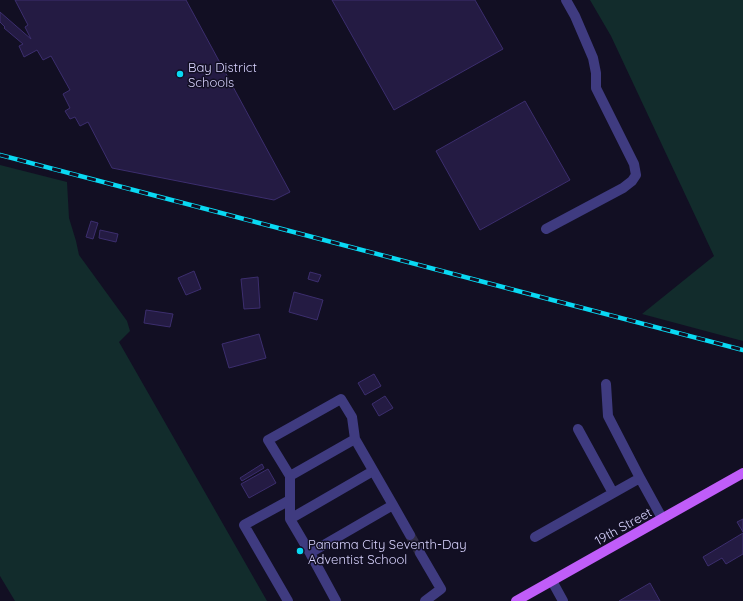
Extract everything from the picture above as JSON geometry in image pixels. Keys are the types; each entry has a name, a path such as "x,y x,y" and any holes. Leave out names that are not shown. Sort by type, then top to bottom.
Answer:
{"main road":[{"name":"19th Street","path":"516,601 743,473"}],"lane":[{"path":"546,229 623,188 632,181 636,175 634,164 596,88 594,58 566,0"},
{"path":"606,384 608,416 662,518"},
{"path":"336,601 290,519 290,476 268,440 342,399 352,417 355,439 410,535"},
{"path":"578,429 613,493"},
{"path":"290,476 355,439"},
{"path":"290,519 373,471"},
{"path":"535,537 640,478"},
{"path":"288,601 244,525 290,500"},
{"path":"310,554 393,505"},
{"path":"420,552 441,589 425,601"},
{"path":"552,581 563,601"}],"green space":[{"path":"590,0 743,0 743,341 642,314 714,256 611,36"},
{"path":"0,165 67,182 69,218 79,255 127,321 130,331 119,342 267,601 15,601 0,576"}],"building":[{"path":"15,0 186,0 290,192 274,200 112,168 88,122 80,126 75,117 70,119 65,111 70,108 63,94 70,90 51,56 43,60 37,50 24,57 19,46 23,44 4,28 5,27 0,22 0,12 31,39 25,27 28,25"},
{"path":"332,0 475,0 503,49 394,110"},
{"path":"525,101 570,180 480,230 436,151"},
{"path":"91,221 98,223 93,239 86,237"},
{"path":"100,230 118,234 116,242 99,238"},
{"path":"194,271 201,289 186,295 178,278"},
{"path":"310,272 321,275 318,282 308,279"},
{"path":"258,277 260,308 244,309 241,279"},
{"path":"294,292 323,300 317,320 289,312"},
{"path":"146,310 173,314 170,327 144,323"},
{"path":"259,334 266,358 229,368 222,344"},
{"path":"374,374 381,386 365,395 358,383"},
{"path":"385,396 393,408 379,416 372,404"},
{"path":"262,464 264,468 242,481 240,478"},
{"path":"268,469 276,483 249,498 241,484"},
{"path":"743,519 743,532 737,522"},
{"path":"743,533 743,554 726,564 722,558 708,566 703,557"},
{"path":"650,583 660,601 619,601"}],"tunnel":[{"path":"410,535 420,553"}],"railway":[{"path":"0,155 743,350"}],"place":[{"name":"Bay District Schools","path":"180,74"},
{"name":"Panama City Seventh-Day Adventist School","path":"300,551"}]}
